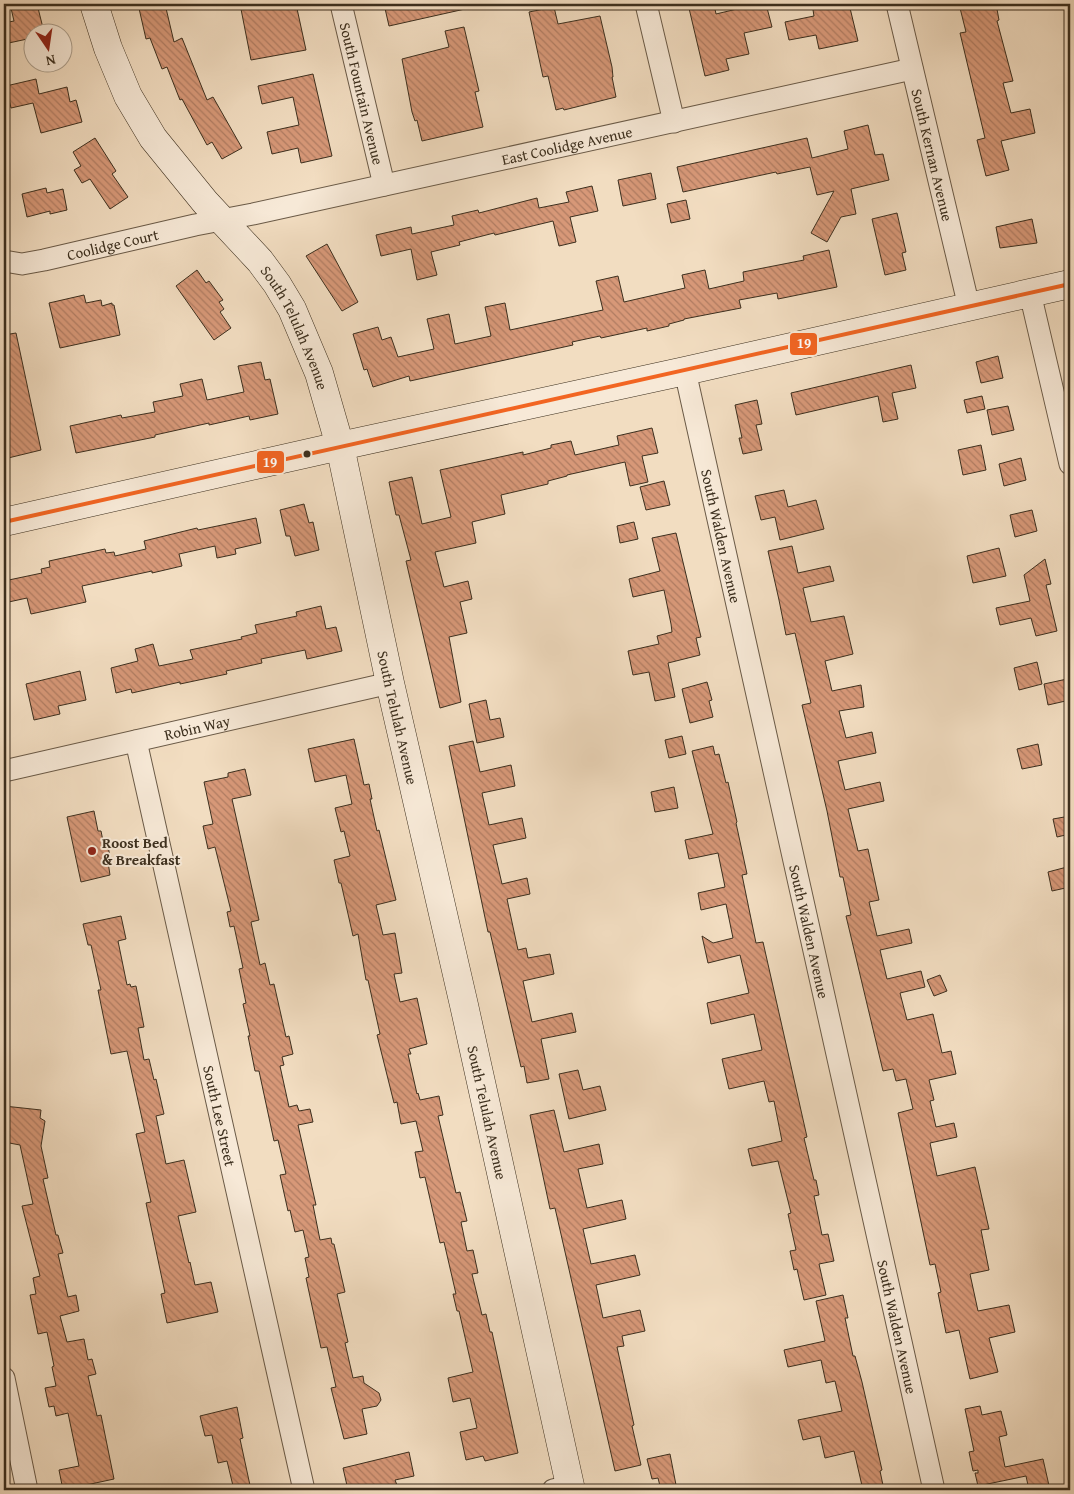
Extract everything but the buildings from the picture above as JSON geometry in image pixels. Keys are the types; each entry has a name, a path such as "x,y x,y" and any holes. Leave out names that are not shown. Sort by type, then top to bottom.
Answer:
{"street":[{"name":"South Telulah Avenue","path":"94,4 108,48 128,96 153,138 181,174 260,261 292,309 319,373 340,446 390,683 469,1024 565,1489"},
{"name":"South Fountain Avenue","path":"342,4 384,185"},
{"path":"646,4 674,122"},
{"name":"South Kernan Avenue","path":"897,4 969,307"},
{"name":"East Coolidge Avenue","path":"223,220 912,69"},
{"name":"Coolidge Court","path":"4,261 22,264 44,260 223,220"},
{"path":"4,522 1070,284"},
{"path":"1030,293 1070,464"},
{"name":"South Walden Avenue","path":"685,371 934,1490"},
{"name":"Robin Way","path":"4,771 390,683"},
{"name":"South Lee Street","path":"136,740 304,1490"},
{"path":"4,1378 27,1490"}],"transit line":[{"name":"19","path":"4,522 1070,284"}],"place":[{"name":"Roost Bed & Breakfast","path":"92,851"}]}
